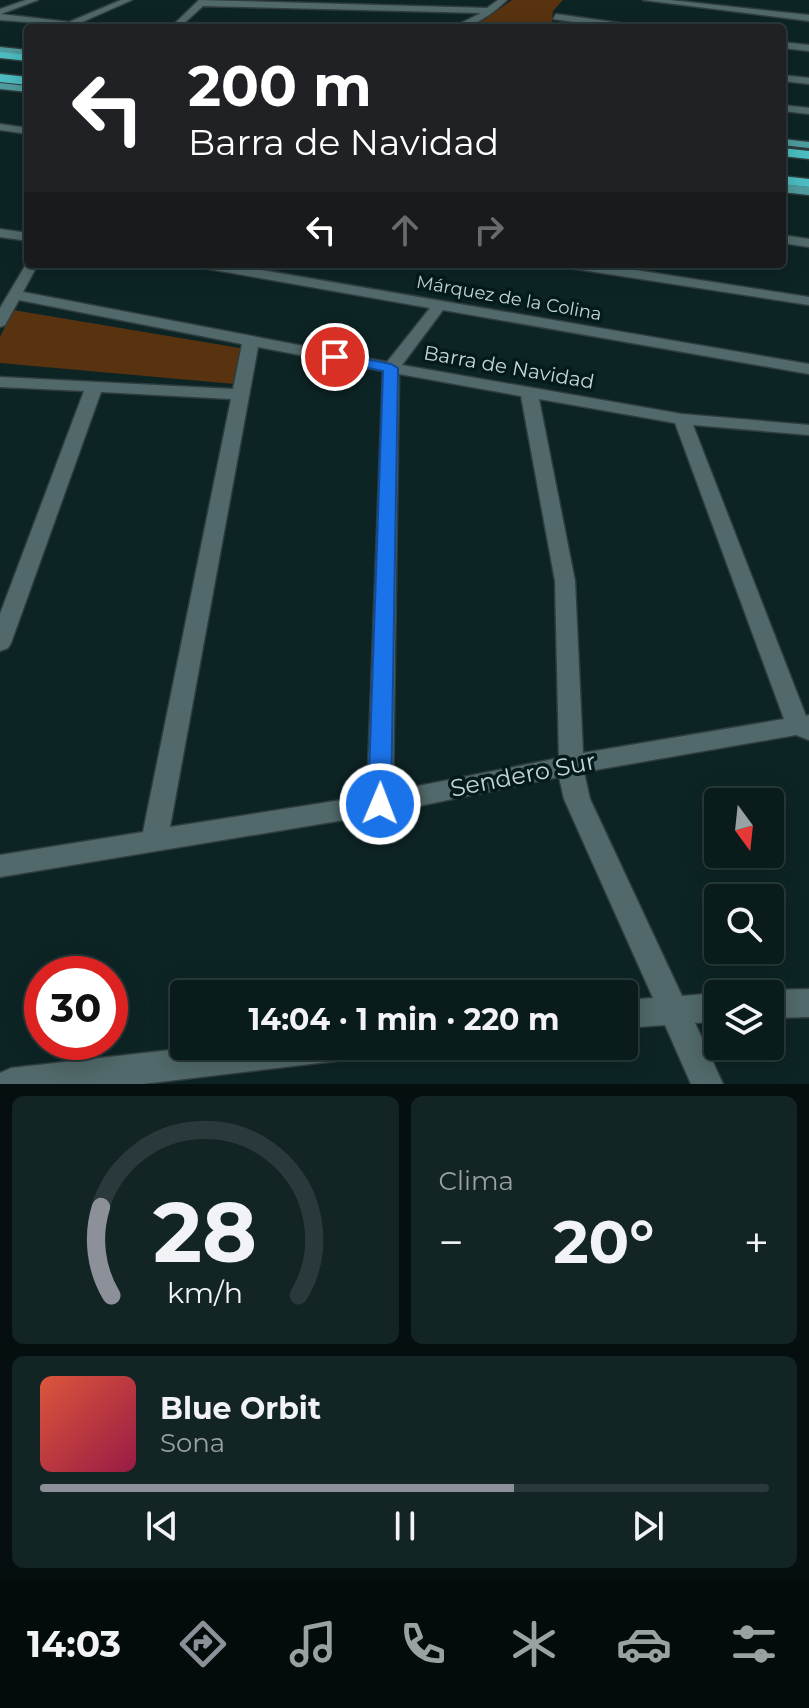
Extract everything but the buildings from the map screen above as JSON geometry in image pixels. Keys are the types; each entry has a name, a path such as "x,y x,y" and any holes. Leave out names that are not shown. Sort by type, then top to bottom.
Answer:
{"highway":[{"path":"0,52 24,55"},
{"path":"0,78 24,81"},
{"path":"786,152 809,155"},
{"path":"786,180 809,183"}],"main road":[{"path":"0,86 24,89"},
{"path":"786,142 809,145"},
{"path":"786,188 809,191"}],"street":[{"path":"0,14 34,0"},
{"path":"71,24 128,0"},
{"path":"463,24 490,11 503,0"},
{"path":"647,0 809,18"},
{"path":"178,24 203,1 490,11"},
{"path":"555,24 558,12 615,24"},
{"path":"0,14 63,24"},
{"path":"786,45 809,48"},
{"path":"786,78 809,81"},
{"path":"786,108 809,111"},
{"path":"0,127 24,130"},
{"path":"0,233 24,236"},
{"path":"786,240 809,243"},
{"path":"0,322 29,268"},
{"name":"Márquez de la Colina","path":"225,268 809,369"},
{"path":"595,268 809,301"},
{"name":"Barra de Navidad","path":"8,304 251,340 682,419 809,430"},
{"path":"380,804 391,368 438,307"},
{"path":"154,841 251,340"},
{"path":"0,382 239,394"},
{"path":"0,643 94,387"},
{"path":"529,393 565,581 571,765 577,799 675,1008 707,1084"},
{"path":"682,419 805,727"},
{"name":"Sendero Sur","path":"0,866 380,804 571,765 805,727"},
{"path":"784,1004 809,1003"},
{"path":"638,1012 704,1007"},
{"path":"11,1084 87,1080 233,1060"}],"shaded area":[{"path":"512,0 563,0 553,11 551,24 478,24"},
{"path":"13,310 246,349 235,384 0,363 0,337"}],"route":[{"path":"335,357 391,368 380,804"}]}
